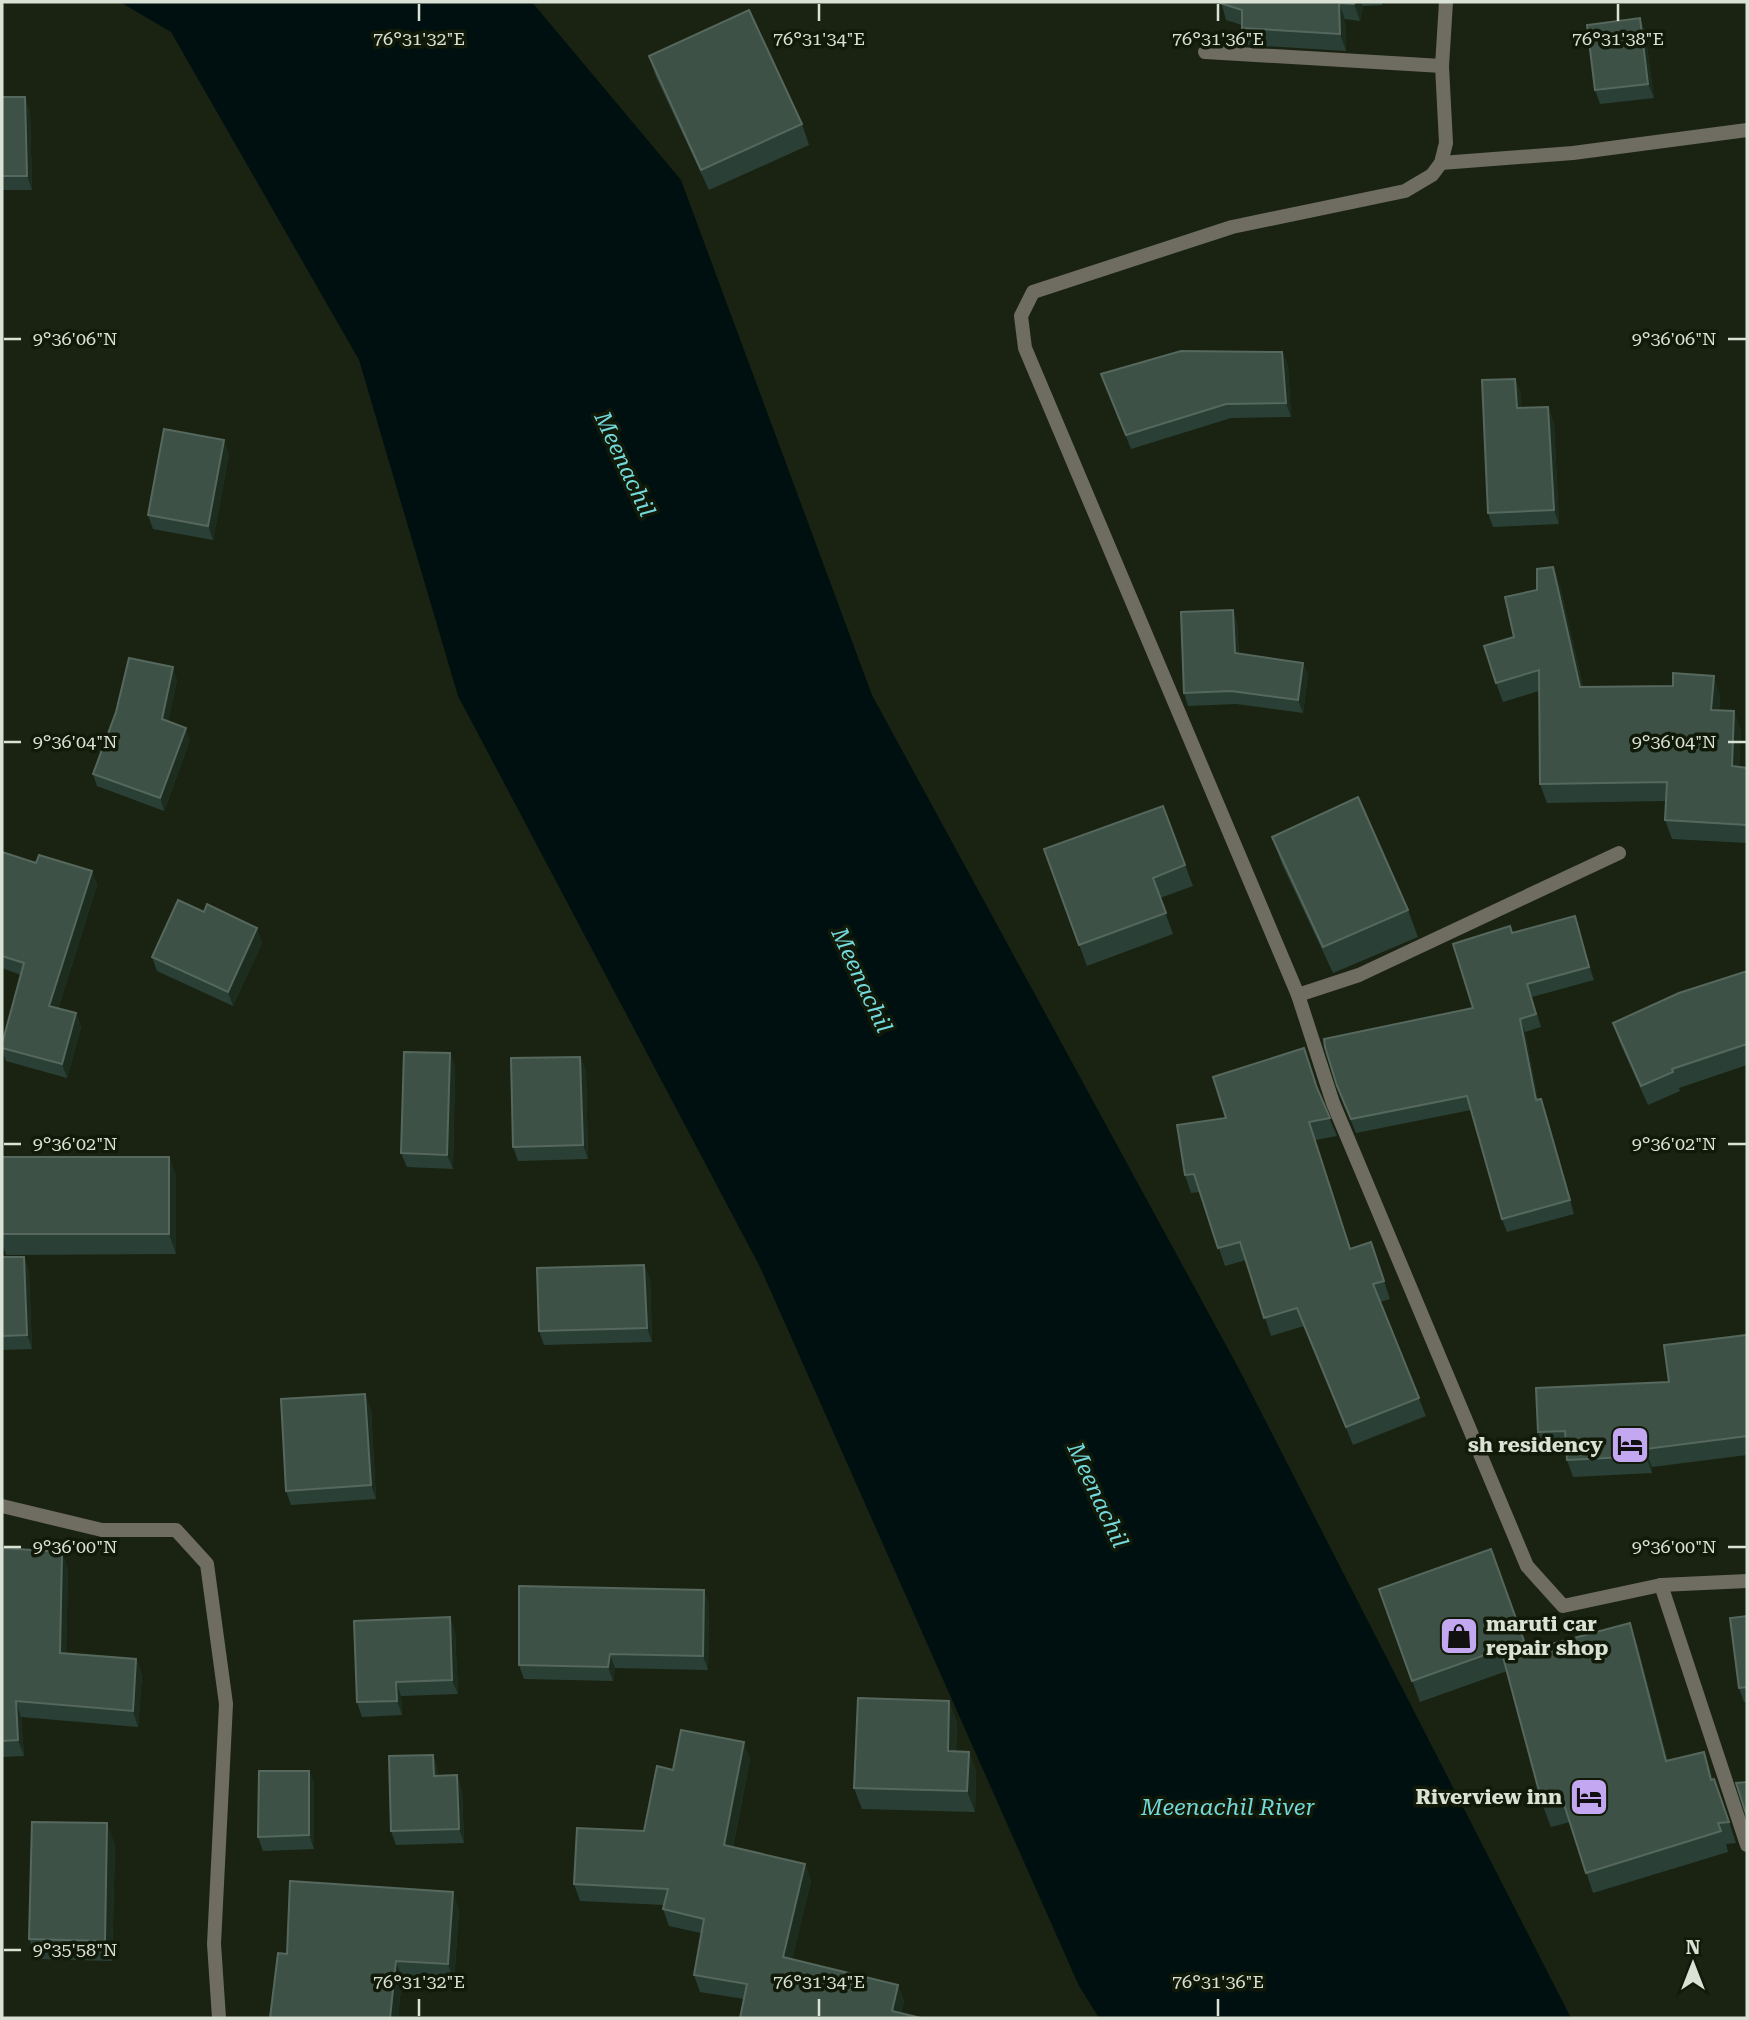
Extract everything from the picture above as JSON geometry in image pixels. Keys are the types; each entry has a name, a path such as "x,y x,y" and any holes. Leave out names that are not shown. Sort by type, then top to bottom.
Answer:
{"street":[{"path":"1446,2 1442,66 1446,143 1441,163 1432,175 1405,191 1232,227 1033,292 1021,316 1025,348 1298,995 1333,1103 1527,1566 1563,1606 1661,1585 1747,1581"},
{"path":"1205,52 1442,66"},
{"path":"1441,163 1573,153 1747,130"},
{"path":"1298,995 1359,975 1619,853"},
{"path":"2,1506 102,1530 176,1530 207,1564 226,1704 215,1944 219,2018"},
{"path":"1661,1585 1747,1845"}],"water":[{"name":"Meenachil River","path":"120,2 532,2 681,180 872,695 1239,1369 1571,2018 1099,2018 1079,1986 760,1267 458,696 359,360 171,32"}],"building":[{"path":"1221,2 1355,2 1339,3 1340,34 1242,28 1242,10"},
{"path":"749,10 802,124 701,170 649,56"},
{"path":"1640,18 1648,84 1595,90 1587,25"},
{"path":"2,97 25,97 27,176 2,176"},
{"path":"1181,351 1282,352 1286,403 1226,404 1126,435 1101,374"},
{"path":"1515,379 1517,408 1548,407 1554,510 1488,513 1482,380"},
{"path":"164,429 224,440 208,526 148,515"},
{"path":"1553,567 1580,687 1673,686 1673,673 1714,676 1711,710 1734,711 1732,766 1747,768 1747,825 1665,820 1667,782 1540,784 1539,670 1496,683 1484,646 1514,637 1505,597 1537,590 1537,569"},
{"path":"1233,610 1235,653 1303,663 1298,700 1231,691 1184,693 1181,612"},
{"path":"129,658 173,667 162,719 186,728 160,798 93,774 116,712"},
{"path":"1358,797 1408,910 1323,947 1272,837"},
{"path":"1163,806 1185,865 1153,878 1166,913 1079,945 1044,849"},
{"path":"2,852 36,863 39,855 92,871 49,1006 76,1013 62,1064 2,1048 24,963 2,956"},
{"path":"178,900 204,912 207,904 257,928 228,992 152,957"},
{"path":"1575,916 1589,967 1527,984 1536,1014 1520,1019 1536,1100 1541,1099 1570,1200 1502,1219 1467,1096 1351,1119 1337,1086 1324,1039 1473,1008 1453,944 1510,926 1512,933"},
{"path":"1747,971 1747,1044 1672,1069 1673,1072 1641,1086 1613,1023 1679,993"},
{"path":"1304,1048 1330,1118 1309,1122 1350,1249 1371,1242 1384,1281 1373,1284 1419,1398 1346,1427 1297,1308 1264,1318 1240,1242 1218,1248 1194,1174 1185,1175 1177,1125 1226,1118 1213,1077"},
{"path":"404,1052 450,1053 447,1155 401,1153"},
{"path":"580,1057 583,1145 513,1147 511,1058"},
{"path":"2,1157 169,1157 169,1234 2,1234"},
{"path":"2,1257 24,1257 27,1335 2,1336"},
{"path":"644,1265 647,1328 539,1331 537,1268"},
{"path":"1747,1335 1747,1436 1645,1449 1646,1456 1567,1460 1565,1431 1538,1432 1536,1388 1669,1382 1664,1345"},
{"path":"365,1394 371,1485 286,1491 281,1399"},
{"path":"2,1548 62,1552 60,1653 136,1659 133,1711 16,1701 18,1740 2,1741"},
{"name":"maruti car repair shop","path":"1491,1549 1524,1641 1412,1681 1379,1589"},
{"path":"519,1586 704,1590 703,1656 610,1654 608,1667 519,1665"},
{"path":"1747,1616 1747,1687 1739,1688 1730,1618"},
{"path":"450,1617 452,1680 396,1682 397,1701 357,1702 354,1621"},
{"path":"1630,1623 1666,1761 1704,1752 1711,1780 1714,1779 1729,1822 1718,1823 1721,1831 1586,1873 1563,1801 1543,1806 1503,1657"},
{"path":"858,1698 949,1701 948,1751 969,1752 967,1791 854,1788"},
{"path":"681,1730 744,1742 724,1845 805,1864 783,1957 898,1985 892,2011 921,2018 740,2018 747,1984 694,1975 704,1919 663,1909 668,1889 574,1884 577,1828 644,1831 657,1766 673,1770"},
{"path":"433,1755 434,1776 457,1775 459,1829 391,1831 389,1756"},
{"path":"259,1771 309,1771 309,1835 258,1837"},
{"path":"1747,1782 1747,1817 1736,1783"},
{"path":"32,1822 107,1823 105,1941 29,1939"},
{"path":"290,1881 453,1892 448,1964 396,1961 390,2018 270,2018 278,1953 287,1954"}],"place":[{"name":"sh residency","path":"1630,1445"},
{"name":"maruti car repair shop","path":"1459,1636"},
{"name":"Riverview inn","path":"1589,1797"}],"water label":[{"name":"Meenachil","path":"625,464"},
{"name":"Meenachil","path":"862,980"},
{"name":"Meenachil","path":"1098,1495"}]}
